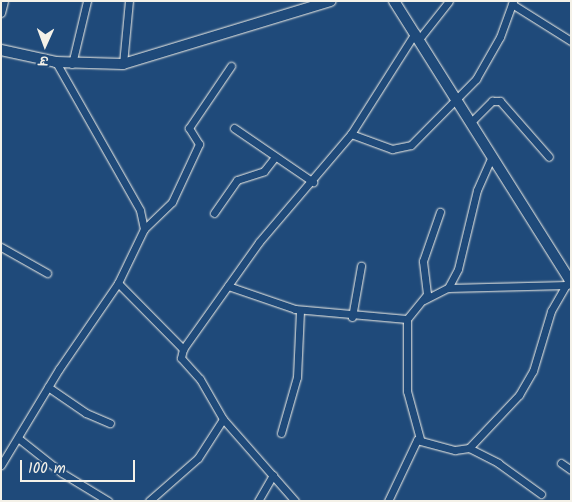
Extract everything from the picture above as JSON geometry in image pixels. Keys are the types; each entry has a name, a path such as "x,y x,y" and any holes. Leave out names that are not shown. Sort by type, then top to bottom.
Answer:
{"main road":[{"path":"1,50 72,64 123,64 331,1"},
{"path":"394,1 570,280"}],"street":[{"path":"1,13 4,1"},
{"path":"72,64 87,1"},
{"path":"123,64 129,1"},
{"path":"295,501 223,419 200,379 181,358 183,349 259,242 313,182 351,134 417,36 448,1"},
{"path":"351,134 392,149 406,149 457,99 485,67 512,3 571,42"},
{"path":"56,62 140,210 144,228"},
{"path":"1,465 4,455 18,438 48,388 118,283 144,228 172,202 199,144 189,128 231,66"},
{"path":"471,122 492,101 500,101 549,157"},
{"path":"234,128 313,182"},
{"path":"448,288 457,273 477,190 492,156"},
{"path":"214,213 237,180 264,170 276,157"},
{"path":"388,501 420,439 407,391 407,319 427,294 423,261 440,212"},
{"path":"1,247 47,272"},
{"path":"352,317 361,266"},
{"path":"424,300 448,288 513,288 544,282 570,280"},
{"path":"469,448 528,382 549,315 570,280"},
{"path":"118,283 183,349"},
{"path":"228,286 300,310 352,317 407,319"},
{"path":"281,433 297,377 300,310"},
{"path":"48,388 86,413 110,422"},
{"path":"149,501 198,458 223,419"},
{"path":"18,438 62,473 108,501"},
{"path":"420,439 455,450 469,448 498,463 541,494"},
{"path":"561,463 571,470"},
{"path":"258,501 273,475"}]}
